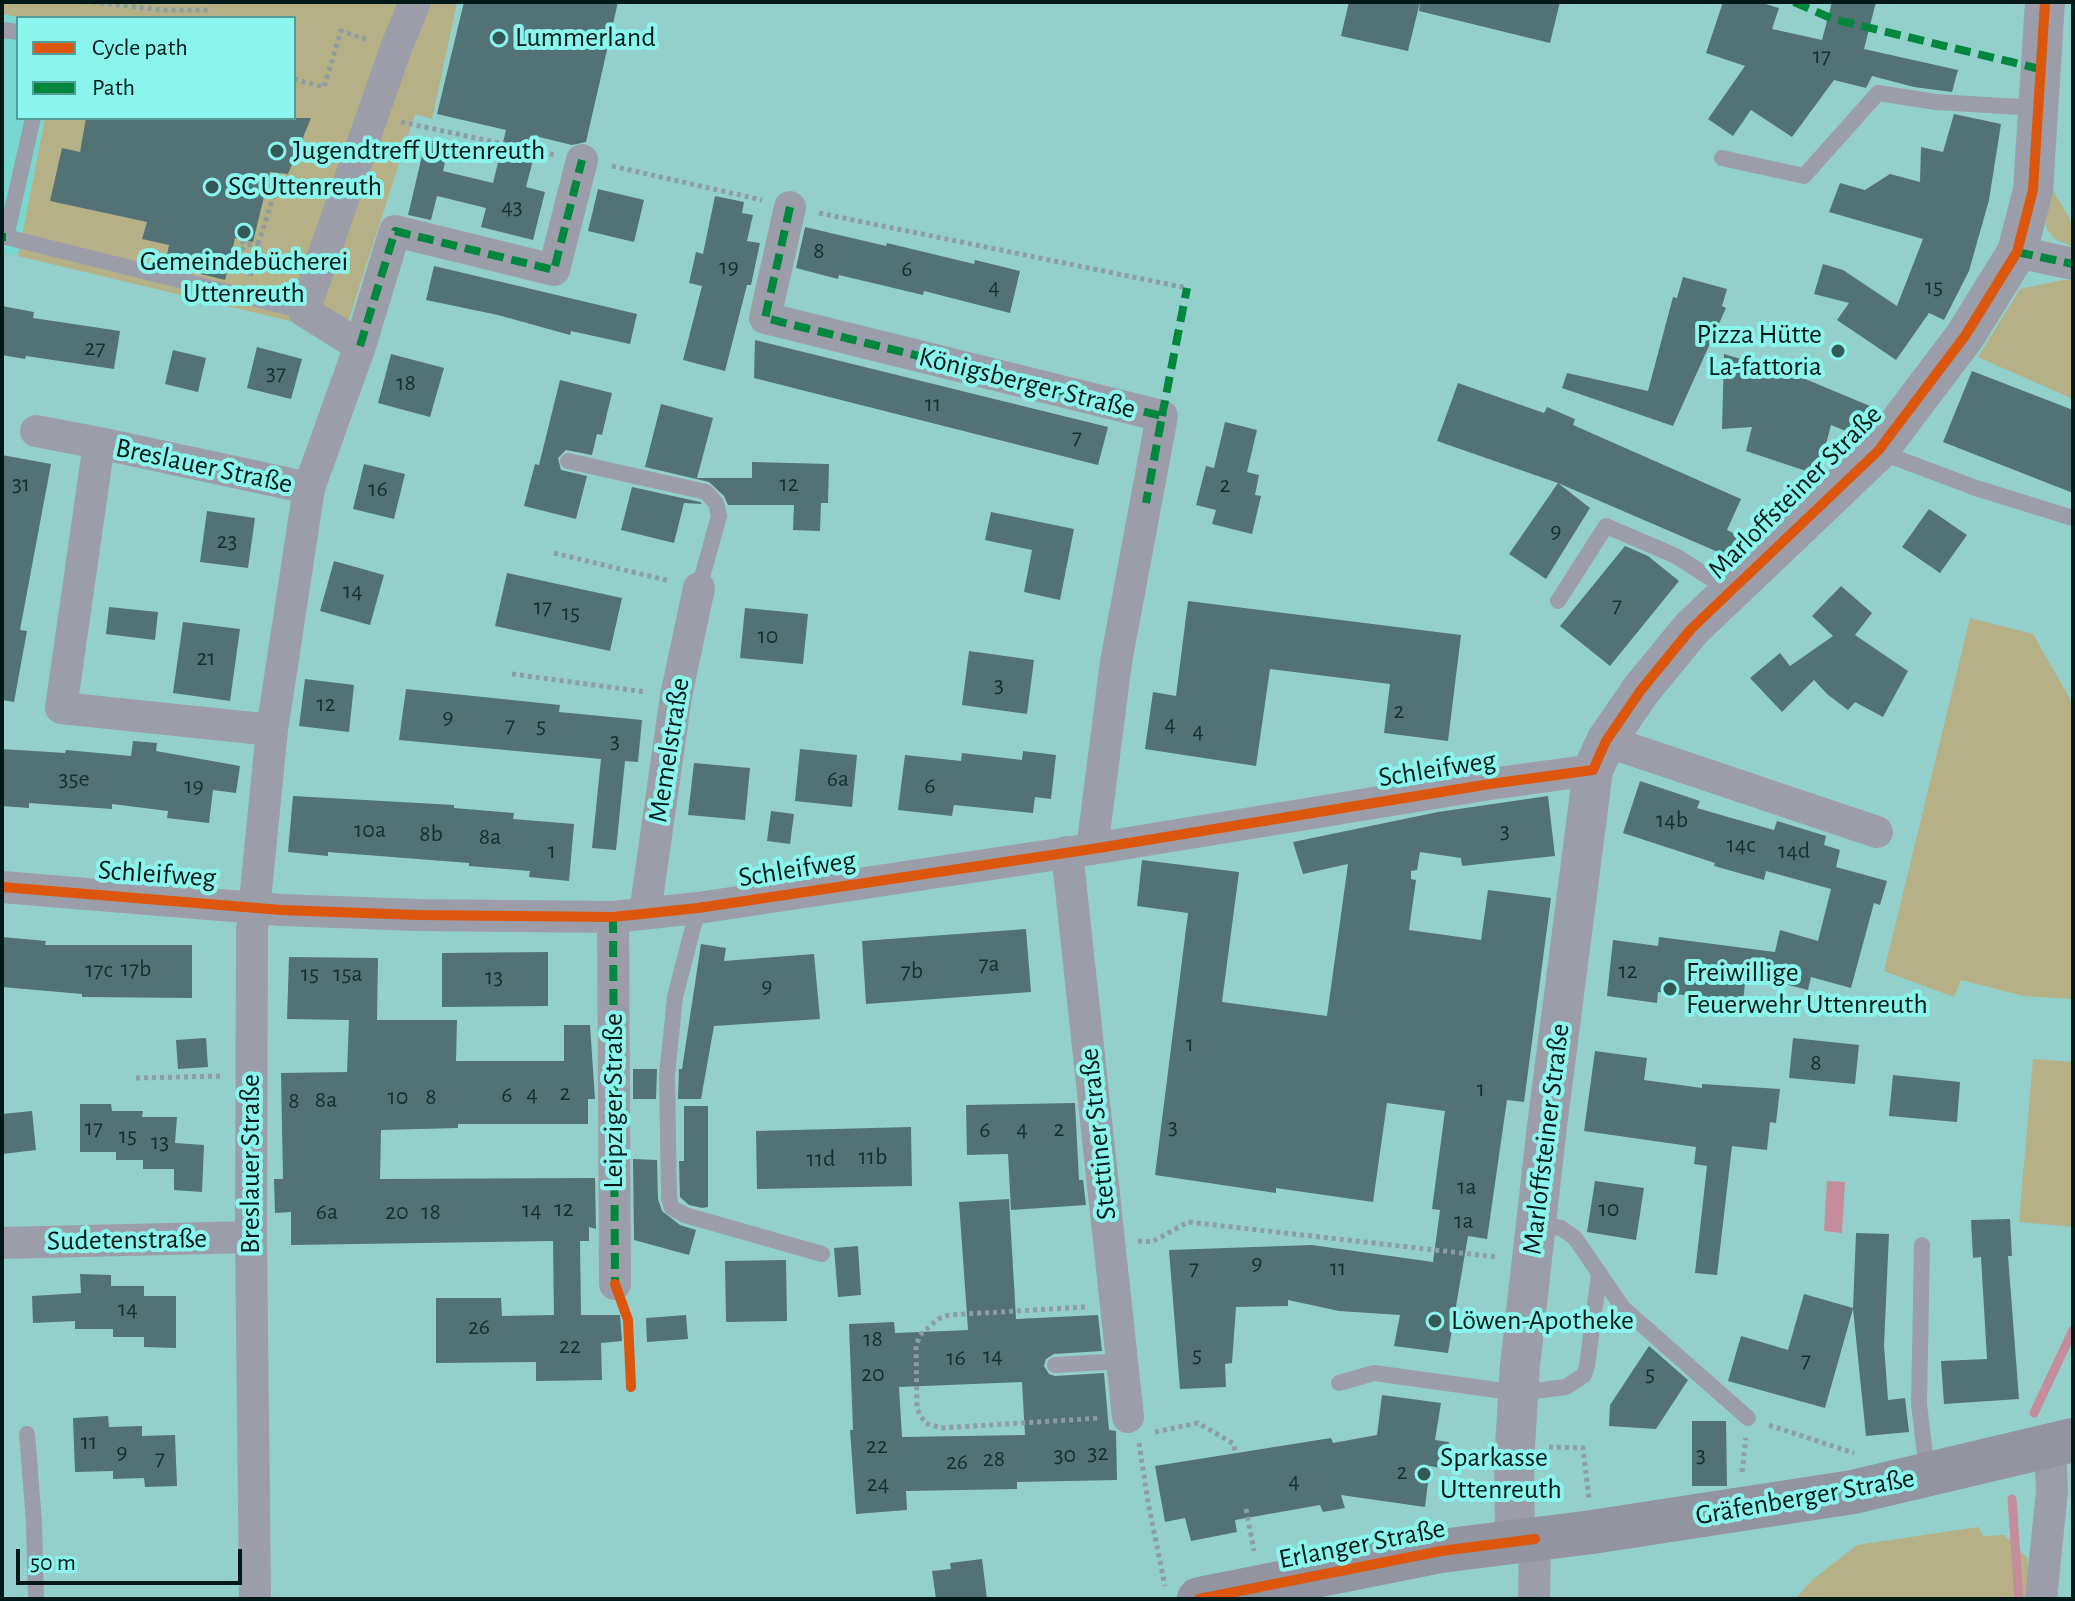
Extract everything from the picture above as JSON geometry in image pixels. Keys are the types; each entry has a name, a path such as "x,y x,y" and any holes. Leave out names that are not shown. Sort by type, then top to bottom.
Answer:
{"main road":[{"name":"Gräfenberger Straße","path":"1525,1540 1853,1492 2062,1442"},
{"name":"Erlanger Straße","path":"1199,1599 1441,1551 1525,1540"}],"street":[{"path":"415,2 304,311 360,346 395,231 554,270 582,160"},
{"name":"Marloffsteiner Straße","path":"1525,1540 1515,1446 1518,1393 1533,1242 1600,756 1641,690 1691,629 1878,451 1965,336 2017,252 2033,190 2045,2"},
{"name":"Königsberger Straße","path":"790,207 765,318 1162,416 1080,851"},
{"path":"2017,252 2073,264"},
{"name":"Breslauer Straße","path":"255,1599 252,931 272,730 309,488 360,346"},
{"name":"Breslauer Straße","path":"36,431 309,488"},
{"name":"Breslauer Straße","path":"99,443 61,708 272,730"},
{"name":"Memelstraße","path":"645,913 676,696 699,588"},
{"path":"1600,756 1877,832"},
{"name":"Schleifweg","path":"2,887 255,907 418,915 613,917 698,908 1080,851 1490,784 1600,756"},
{"name":"Stettiner Straße","path":"1080,851 1109,1239 1122,1361 1133,1426"},
{"name":"Leipziger Straße","path":"613,917 615,1284"},
{"name":"Sudetenstraße","path":"2,1243 251,1237"},
{"path":"2041,1599 2052,1491 2062,1442"},
{"path":"1525,1540 1534,1599"}],"lane":[{"path":"1722,158 1804,176 1878,93 1936,102 2038,108"},
{"path":"33,120 6,237 304,311"},
{"path":"1878,451 1976,488 2073,518"},
{"path":"568,461 706,492 716,503 719,516 699,588"},
{"path":"1558,601 1606,526 1676,556 1731,592"},
{"path":"698,908 675,997 667,1075 669,1199 672,1208 685,1215 822,1254"},
{"path":"1533,1242 1561,1228 1575,1238 1623,1308 1748,1418"},
{"path":"1922,1245 1919,1404 1928,1476"},
{"path":"1339,1383 1374,1373 1518,1393 1566,1387 1584,1375 1599,1275"},
{"path":"1055,1365 1122,1361"},
{"path":"27,1434 36,1599"}],"path":[{"path":"92,2 163,10 210,10"},
{"path":"163,10 166,16"},
{"path":"296,80 324,87 341,31 396,48"},
{"path":"244,296 277,186 308,191"},
{"path":"243,240 242,249 258,244"},
{"path":"554,553 699,588"},
{"path":"512,674 676,696"},
{"path":"136,1078 251,1075"},
{"path":"1109,1239 1152,1242 1188,1222 1533,1242"},
{"path":"615,1284 628,1320 631,1387"},
{"path":"1116,1305 949,1315 938,1319 927,1326 916,1346 917,1409 925,1423 941,1428 1198,1423 1234,1444 1235,1453"},
{"path":"1738,1510 1748,1418 1868,1457"},
{"path":"1133,1426 1167,1599"},
{"path":"1515,1446 1583,1448 1592,1532"}],"shaded area":[{"name":"SC Uttenreuth","path":"2,2 457,2 432,119 415,114 344,334 18,256 45,120 296,120 296,16 16,17 2,14"},
{"path":"2,14 16,17 16,120 45,120 18,256 2,253"},
{"path":"2047,181 2073,224 2073,247 2055,239 2048,231 2045,222"},
{"path":"2073,280 2073,399 1978,357 2020,289"},
{"path":"1970,618 2033,634 2073,704 2073,999 2024,996 1961,980 1954,997 1884,971"},
{"path":"2033,1059 2073,1062 2073,1227 2019,1222"},
{"path":"1827,1181 1845,1182 1842,1233 1824,1231"},
{"path":"1978,1527 1983,1536 2004,1535 2028,1559 2029,1599 1795,1599 1812,1580 1857,1545"}],"building":[{"path":"464,2 618,2 586,142 572,145 539,137 526,187 545,192 533,240 481,227 486,208 437,196 431,220 408,215 426,139 449,145 443,171 493,183 506,130 437,114"},
{"path":"1349,2 1420,2 1408,51 1341,36"},
{"path":"1420,2 1560,2 1550,43 1419,11"},
{"path":"1723,2 1759,2 1779,8 1772,29 1822,40 1832,2 1876,2 1864,49 1958,70 1952,92 1914,87 1872,76 1866,88 1834,80 1792,137 1751,110 1733,136 1708,119 1745,66 1706,53"},
{"path":"1954,114 2001,124 1989,200 1969,271 1944,320 1929,313 1896,360 1837,320 1849,303 1814,294 1823,264 1843,270 1897,306 1923,239 1829,212 1840,183 1865,190 1890,174 1920,182 1921,147 1943,152"},
{"path":"311,118 288,174 270,172 253,242 235,238 225,280 165,265 169,245 142,239 147,222 50,201 62,148 80,152 86,120"},
{"path":"598,189 644,200 634,242 588,231"},
{"path":"715,196 744,202 742,213 753,215 747,241 760,243 725,371 683,360 702,286 689,283 696,252 703,254"},
{"path":"805,227 1020,271 1010,313 924,291 923,295 796,268"},
{"path":"434,266 637,314 630,344 571,331 570,335 498,315 426,300"},
{"path":"1683,277 1727,289 1722,306 1726,308 1673,426 1562,388 1567,373 1648,391 1673,297 1677,298"},
{"path":"2,306 34,312 33,318 120,331 114,369 2,355"},
{"path":"755,340 1108,427 1098,465 754,378"},
{"path":"257,347 302,359 291,399 247,388"},
{"path":"173,350 206,358 198,392 165,384"},
{"path":"391,354 444,368 430,417 378,403"},
{"path":"1724,354 1798,376 1870,406 1858,436 1831,425 1818,475 1746,451 1752,427 1722,429"},
{"path":"1972,371 2073,410 2073,493 1943,442"},
{"path":"560,380 612,393 602,435 597,434 592,455 566,450 558,458 561,470 587,476 576,519 524,506 535,464 539,465"},
{"path":"1458,383 1544,413 1547,407 1575,419 1573,425 1741,499 1727,530 1741,537 1732,558 1558,483 1437,441"},
{"path":"661,404 713,418 697,478 752,478 752,462 829,464 828,503 821,503 820,531 793,530 794,505 728,505 724,496 709,482 645,467"},
{"path":"1225,422 1257,430 1247,472 1259,475 1255,495 1261,496 1252,534 1212,524 1216,510 1196,505 1206,466 1214,468"},
{"path":"2,455 51,464 20,630 27,631 14,702 2,700"},
{"path":"364,464 405,474 394,519 353,509"},
{"path":"1558,483 1590,508 1546,579 1509,554"},
{"path":"632,487 702,504 684,503 674,543 621,530"},
{"path":"1929,509 1967,535 1940,573 1902,547"},
{"path":"207,511 255,518 248,568 200,562"},
{"path":"991,512 1074,529 1060,600 1024,592 1032,550 985,540"},
{"path":"1625,546 1648,556 1679,581 1610,666 1560,626"},
{"path":"334,561 384,575 370,625 320,611"},
{"path":"507,573 622,598 610,651 495,626"},
{"path":"1841,586 1872,613 1855,635 1908,671 1883,717 1855,702 1848,710 1814,680 1782,712 1750,678 1780,653 1790,666 1833,636 1812,616"},
{"path":"1188,601 1461,635 1448,741 1384,733 1390,684 1270,669 1256,766 1145,749 1153,692 1176,696"},
{"path":"109,607 158,612 155,640 106,634"},
{"path":"745,608 808,614 803,664 740,658"},
{"path":"183,622 240,629 230,701 173,693"},
{"path":"969,651 1034,660 1027,714 962,705"},
{"path":"305,679 354,685 349,732 299,726"},
{"path":"406,689 560,705 559,712 642,720 638,762 625,761 616,850 592,848 601,759 399,740"},
{"path":"133,741 157,743 156,751 240,766 236,793 213,790 209,823 167,818 168,811 112,804 112,809 29,803 29,808 2,806 2,749 65,753 66,750 131,756"},
{"path":"800,749 857,755 852,807 795,801"},
{"path":"1023,751 1056,755 1051,799 1035,797 1033,813 954,805 952,816 898,810 905,755 961,761 962,753 1022,760"},
{"path":"694,763 750,768 745,820 688,815"},
{"path":"1640,781 1700,801 1697,808 1774,830 1777,821 1826,836 1824,845 1840,850 1836,867 1887,881 1880,905 1874,903 1851,988 1811,977 1808,990 1746,974 1743,1002 1658,992 1657,1003 1607,996 1613,940 1658,946 1659,937 1775,952 1780,930 1818,941 1831,889 1766,871 1764,880 1714,866 1715,863 1623,833"},
{"path":"293,796 454,805 454,808 514,813 513,819 574,824 569,881 529,877 530,871 469,866 469,863 328,852 328,856 288,852"},
{"path":"1548,796 1555,856 1462,866 1461,858 1420,852 1417,870 1411,871 1411,879 1416,880 1409,930 1481,940 1488,890 1551,898 1524,1102 1507,1100 1487,1239 1468,1236 1448,1353 1394,1346 1400,1315 1339,1311 1288,1300 1288,1306 1236,1307 1232,1363 1225,1364 1226,1387 1180,1389 1169,1250 1312,1245 1433,1262 1440,1210 1432,1209 1445,1111 1387,1103 1373,1202 1276,1188 1276,1193 1155,1175 1188,913 1137,906 1142,860 1239,872 1222,1002 1327,1016 1348,864 1303,874 1293,842 1438,812"},
{"path":"771,811 794,814 790,844 767,841"},
{"path":"1026,929 1031,992 866,1004 862,941"},
{"path":"2,937 46,941 45,945 192,945 192,998 82,997 82,994 2,987"},
{"path":"701,944 726,948 724,961 814,954 820,1019 714,1026 701,1099 678,1099 679,1069 682,1069"},
{"path":"548,952 548,1006 442,1007 442,953"},
{"path":"289,957 378,958 377,1020 457,1020 456,1061 564,1061 564,1025 590,1025 595,1099 588,1099 588,1124 458,1124 458,1128 381,1130 380,1179 595,1178 596,1229 589,1227 589,1241 580,1241 581,1315 620,1315 622,1341 601,1343 602,1380 536,1381 536,1362 436,1363 436,1298 501,1298 502,1316 554,1315 553,1241 291,1245 291,1212 275,1213 274,1179 283,1179 281,1073 347,1072 349,1020 287,1019"},
{"path":"206,1038 208,1067 178,1069 176,1040"},
{"path":"1793,1038 1859,1045 1855,1084 1789,1078"},
{"path":"1595,1051 1647,1058 1644,1080 1702,1088 1702,1084 1780,1089 1776,1123 1770,1122 1767,1150 1732,1146 1717,1275 1695,1273 1707,1166 1694,1164 1696,1147 1584,1131"},
{"path":"633,1069 657,1069 656,1099 633,1099"},
{"path":"1893,1075 1960,1082 1957,1122 1889,1116"},
{"path":"1075,1103 1079,1180 1083,1180 1086,1205 1011,1210 1008,1154 967,1155 966,1105"},
{"path":"80,1104 111,1104 112,1111 143,1111 142,1117 177,1117 175,1143 204,1145 202,1192 174,1190 174,1169 143,1169 143,1160 116,1160 116,1152 80,1152"},
{"path":"684,1106 708,1106 708,1207 689,1205 680,1197 679,1161 684,1161"},
{"path":"32,1111 36,1150 2,1154 2,1114"},
{"path":"911,1127 912,1186 757,1189 756,1131"},
{"path":"633,1159 657,1160 658,1199 662,1211 680,1225 696,1230 689,1255 634,1240"},
{"path":"1595,1181 1644,1188 1636,1240 1587,1232"},
{"path":"1009,1199 1016,1319 1098,1315 1102,1351 1054,1354 1046,1359 1044,1366 1049,1374 1055,1376 1104,1373 1109,1430 1116,1431 1117,1480 1017,1482 1017,1489 906,1491 907,1510 856,1514 850,1430 853,1430 849,1324 894,1322 895,1333 968,1330 959,1202","holes":["1022,1382 1025,1435 902,1437 899,1387"]},
{"path":"2010,1219 2012,1256 2008,1256 2019,1399 1944,1404 1941,1361 1987,1359 1981,1257 1973,1258 1971,1220"},
{"path":"1856,1233 1889,1234 1884,1345 1888,1400 1905,1398 1909,1432 1866,1436 1853,1309 1825,1408 1728,1381 1741,1336 1788,1350 1804,1294 1853,1308"},
{"path":"858,1246 861,1295 838,1297 834,1248"},
{"path":"786,1260 787,1321 726,1322 725,1261"},
{"path":"80,1274 111,1275 111,1286 144,1286 144,1296 176,1296 176,1348 144,1347 144,1337 113,1337 113,1329 75,1329 75,1321 33,1323 32,1296 81,1293"},
{"path":"686,1315 688,1339 647,1342 646,1318"},
{"path":"1649,1346 1688,1380 1656,1429 1609,1426 1610,1405"},
{"path":"1382,1395 1441,1403 1435,1440 1449,1442 1445,1469 1430,1466 1425,1507 1341,1495 1345,1508 1323,1512 1320,1505 1235,1520 1237,1532 1191,1541 1185,1518 1165,1522 1155,1466 1331,1438 1333,1443 1377,1435"},
{"path":"108,1416 109,1427 142,1426 142,1436 175,1435 177,1486 145,1487 144,1478 113,1479 113,1471 75,1472 73,1418"},
{"path":"1692,1421 1726,1421 1727,1486 1692,1486"},
{"path":"982,1559 987,1599 936,1599 932,1571 951,1569 950,1563"}],"waterway":[{"path":"2034,1413 2073,1330"},
{"path":"2012,1499 2019,1599"}],"marked path":[{"path":"1794,2 1833,19 2040,69"},
{"path":"360,346 395,231 554,270 582,160"},
{"path":"790,207 765,318 1162,416 1146,503"},
{"path":"2017,252 2073,264"},
{"path":"1162,416 1187,288"},
{"path":"613,917 615,1284"}],"cycle path":[{"path":"2,887 281,910 613,917 698,908 1092,849 1593,770 1606,741 1641,690 1691,629 1878,451 1965,336 2017,252 2033,190 2045,2"},
{"path":"615,1284 628,1320 631,1387"},
{"path":"1199,1599 1441,1551 1535,1539"}],"place":[{"name":"Lummerland","path":"499,38"},
{"name":"Jugendtreff Uttenreuth","path":"277,151"},
{"name":"SC Uttenreuth","path":"212,187"},
{"name":"Gemeindebücherei Uttenreuth","path":"244,232"},
{"name":"Pizza Hütte La-fattoria","path":"1838,351"},
{"name":"Freiwillige Feuerwehr Uttenreuth","path":"1670,989"},
{"name":"Löwen-Apotheke","path":"1435,1321"},
{"name":"Sparkasse Uttenreuth","path":"1424,1474"}]}
